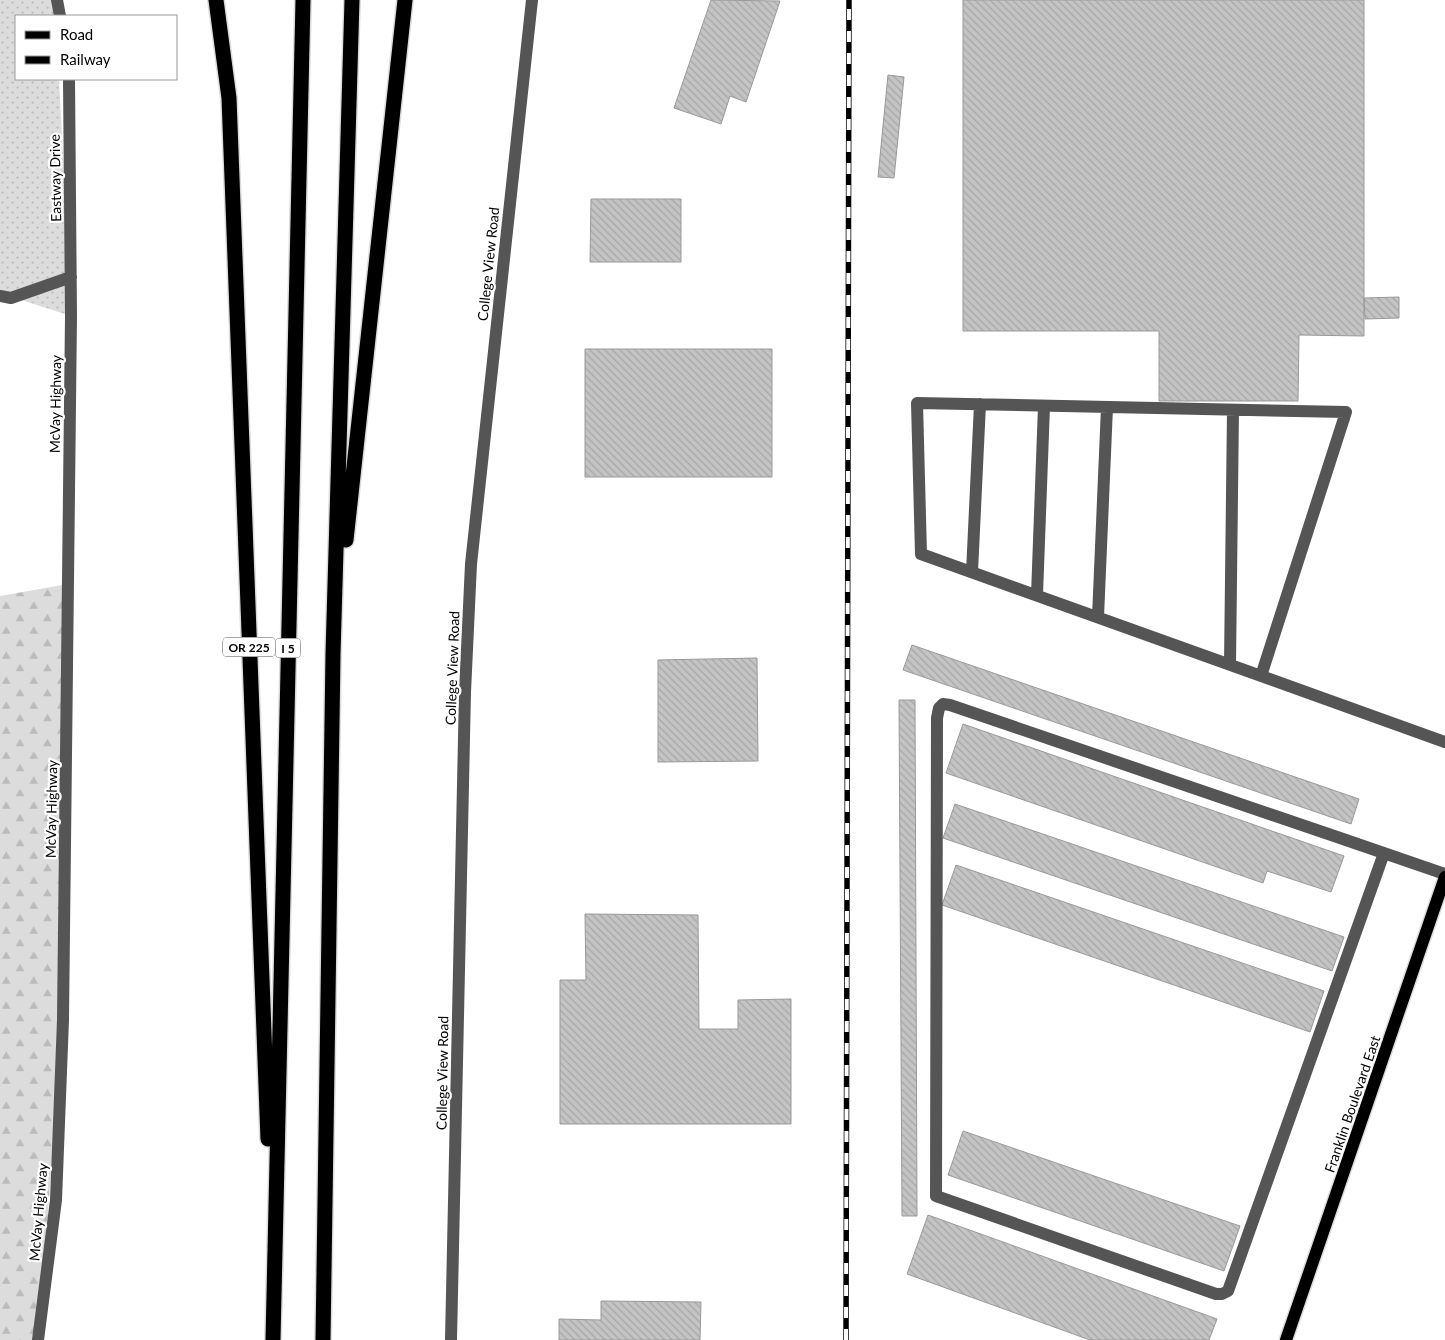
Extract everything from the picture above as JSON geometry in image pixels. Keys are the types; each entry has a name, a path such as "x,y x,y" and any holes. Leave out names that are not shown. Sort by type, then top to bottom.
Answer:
{"highway":[{"name":"OR 225","path":"216,0 229,98 274,1295"},
{"name":"I 5","path":"272,1340 303,0"},
{"path":"323,1340 333,654 352,0"},
{"path":"333,654 405,0"}],"main road":[{"name":"Franklin Boulevard East","path":"1286,1340 1445,876"}],"street":[{"path":"57,0 60,15"},
{"name":"College View Road","path":"451,1340 465,710 471,564 532,0"},
{"name":"Eastway Drive","path":"69,80 71,277"},
{"path":"0,296 11,298 71,277"},
{"name":"McVay Highway","path":"38,1340 56,1200 63,1020 71,277"},
{"path":"1261,676 1346,412 917,403 921,554 1230,664 1261,676 1445,742"},
{"path":"972,572 980,404"},
{"path":"1037,595 1044,406"},
{"path":"1098,617 1108,407"},
{"path":"1230,664 1233,410"},
{"path":"1384,853 1228,1291 1216,1294 936,1196 937,718 942,704 1384,853 1445,876"}],"green space":[{"path":"0,0 55,0 56,15 15,15 15,80 59,80 71,316 0,293"},
{"path":"68,584 63,1020 38,1340 0,1340 0,596"}],"building":[{"path":"711,0 780,1 746,102 730,96 721,124 674,108"},
{"path":"963,0 1364,0 1364,336 1299,335 1298,401 1159,401 1159,331 963,331"},
{"path":"888,75 904,77 894,178 878,177"},
{"path":"591,199 681,199 681,262 590,262"},
{"path":"1399,297 1399,318 1365,319 1364,298"},
{"path":"585,349 772,349 772,477 585,477"},
{"path":"912,645 1359,799 1351,824 903,670"},
{"path":"757,658 758,761 658,762 658,660"},
{"path":"899,700 915,700 917,1216 902,1216"},
{"path":"963,724 1344,856 1331,892 1267,871 1263,883 946,773"},
{"path":"955,804 1344,937 1332,971 943,838"},
{"path":"956,865 1324,991 1310,1032 942,905"},
{"path":"585,914 698,915 699,1029 738,1029 738,1000 791,999 791,1124 560,1124 560,980 586,980"},
{"path":"963,1131 1240,1226 1224,1271 948,1175"},
{"path":"928,1215 1217,1319 1209,1340 1090,1340 907,1274"},
{"path":"601,1301 701,1302 700,1340 559,1340 559,1319 601,1320"}],"railway":[{"path":"846,1340 849,0"}]}
